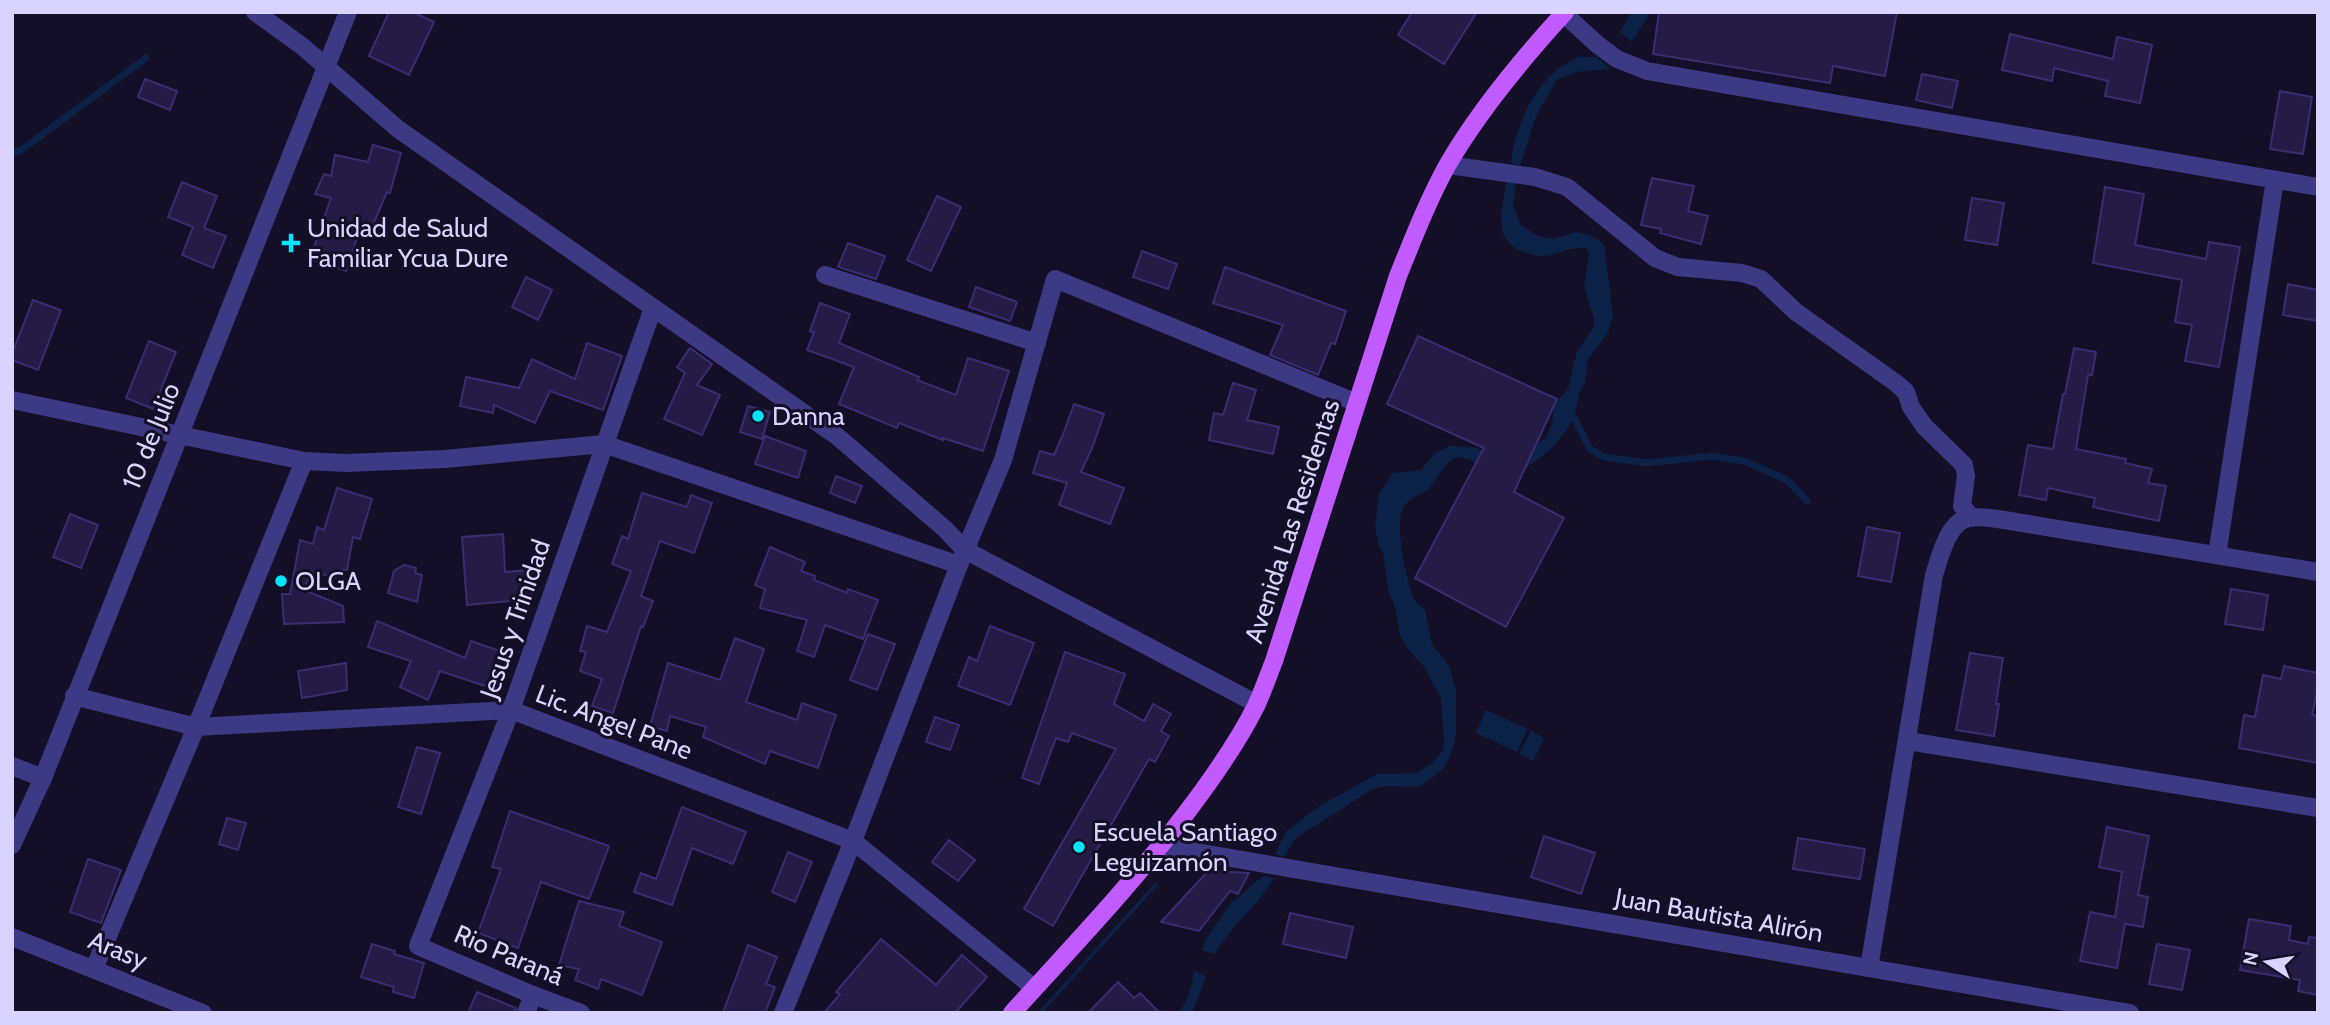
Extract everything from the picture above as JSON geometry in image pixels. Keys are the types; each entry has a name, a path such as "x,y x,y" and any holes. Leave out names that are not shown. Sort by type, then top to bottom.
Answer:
{"main road":[{"name":"Avenida Las Residentas","path":"1012,1013 1161,846 1208,784 1240,735 1257,704 1274,661 1398,276 1423,216 1448,165 1482,112 1564,13"}],"street":[{"path":"255,12 302,46 398,129 838,437 945,529 962,557"},
{"name":"10 de Julio","path":"12,845 43,778 348,12"},
{"path":"1564,13 1598,46 1617,60 1647,71 2318,187"},
{"path":"1448,165 1535,177 1567,187 1655,258 1678,267 1742,273 1761,279 1796,312 1877,368 1906,392 1911,407 1924,426 1964,465 1966,475 1962,506 1971,517"},
{"path":"2217,555 2275,180"},
{"path":"825,275 1037,343"},
{"path":"783,1013 853,841 962,557 1003,460 1055,279 1357,403"},
{"name":"Jesus y Trinidad","path":"418,946 511,710 653,308"},
{"path":"12,400 304,461 346,463 445,459 604,444 962,557 1257,704"},
{"path":"94,969 304,461"},
{"path":"1869,968 1934,575 1945,541 1960,520 1971,517 1998,519 2318,572"},
{"name":"Lic. Angel Pane","path":"74,696 196,727 511,710 853,841 1034,988"},
{"path":"1908,741 2318,808"},
{"path":"12,766 43,778"},
{"name":"Juan Bautista Alirón","path":"1161,846 2130,1013"},
{"name":"Arasy","path":"12,937 204,1013"},
{"name":"Rio Paraná","path":"418,946 581,1013"},
{"path":"526,1013 533,995"}],"water":[{"path":"1631,12 1651,12 1630,44 1619,34"},
{"path":"1580,57 1596,57 1611,69 1576,72 1557,80 1536,116 1520,166 1511,163 1517,132 1541,86 1566,64"},
{"path":"1506,181 1516,183 1513,203 1520,224 1536,235 1552,239 1576,232 1590,235 1604,244 1613,315 1608,333 1588,359 1585,382 1574,416 1566,431 1550,450 1512,478 1481,469 1471,460 1457,457 1447,464 1428,489 1410,500 1402,510 1401,542 1409,583 1416,602 1425,609 1432,645 1450,668 1456,691 1454,745 1443,769 1421,786 1387,786 1373,789 1294,840 1284,857 1275,854 1286,831 1321,805 1377,774 1416,773 1432,763 1442,752 1444,744 1441,699 1425,668 1400,635 1395,606 1388,591 1383,552 1375,527 1379,494 1393,473 1421,470 1434,454 1450,446 1473,447 1495,455 1536,444 1546,438 1552,424 1554,404 1568,389 1577,351 1594,327 1594,318 1584,287 1589,253 1587,249 1571,249 1542,256 1514,247 1503,232 1502,212"},
{"path":"1486,710 1528,729 1517,752 1476,733"},
{"path":"1531,731 1544,738 1533,761 1519,754"},
{"path":"1263,876 1274,878 1215,954 1202,950 1205,940 1231,903"},
{"path":"1155,883 1158,885 1042,1013 1037,1013"},
{"path":"1194,970 1206,977 1192,1013 1178,1013 1185,1004"}],"pier":[{"path":"1617,30 1635,44 1628,51 1608,43"}],"building":[{"path":"389,12 413,12 434,22 409,75 369,56"},
{"path":"1412,12 1477,12 1444,64 1398,35"},
{"path":"1659,12 1897,12 1885,76 1833,66 1830,83 1653,54"},
{"path":"2010,34 2113,59 2117,37 2152,45 2140,103 2105,96 2108,81 2054,68 2052,81 2002,70"},
{"path":"1922,74 1958,81 1952,108 1916,100"},
{"path":"145,79 177,91 170,110 138,97"},
{"path":"2280,91 2312,97 2303,154 2270,149"},
{"path":"373,145 401,153 390,193 387,192 372,227 362,223 346,271 310,259 331,198 315,194 324,174 331,176 335,155 368,162"},
{"path":"1652,178 1694,186 1688,211 1708,216 1701,244 1660,233 1661,229 1641,225"},
{"path":"182,182 217,196 204,228 226,236 213,268 182,255 193,227 168,217"},
{"path":"2105,187 2144,194 2135,245 2206,259 2209,242 2240,247 2219,367 2185,361 2192,325 2175,322 2182,280 2093,263"},
{"path":"937,196 961,207 931,271 907,260"},
{"path":"1972,198 2004,203 1997,245 1965,240"},
{"path":"848,243 885,256 876,279 838,267"},
{"path":"1142,251 1177,264 1168,289 1133,277"},
{"path":"1225,267 1346,311 1335,344 1331,343 1318,375 1270,355 1283,325 1213,303"},
{"path":"526,277 552,290 538,320 512,307"},
{"path":"2288,284 2318,290 2318,321 2283,315"},
{"path":"976,287 1017,302 1010,321 969,307"},
{"path":"33,300 61,310 38,370 12,360"},
{"path":"820,303 850,314 839,343 919,377 917,380 956,395 968,358 1009,371 983,451 943,440 899,423 897,428 839,404 854,367 807,350 814,332 810,331"},
{"path":"1418,336 1557,399 1514,492 1564,518 1506,627 1415,578 1484,448 1387,404"},
{"path":"149,341 176,352 153,409 126,398"},
{"path":"587,343 622,356 603,410 550,391 535,423 494,405 493,413 460,406 466,377 519,388 532,359 575,379"},
{"path":"690,348 712,364 697,385 720,395 702,435 664,419 685,373 677,367"},
{"path":"2074,348 2096,352 2092,375 2088,375 2076,449 2126,459 2125,463 2152,469 2148,483 2166,486 2159,521 2093,507 2095,498 2048,488 2046,500 2019,495 2028,445 2053,449"},
{"path":"1233,383 1256,390 1247,420 1279,427 1273,454 1209,440 1214,413 1223,415"},
{"path":"1074,404 1104,414 1081,472 1124,488 1110,524 1059,505 1067,483 1033,473 1040,451 1054,455"},
{"path":"748,406 770,412 762,439 740,432"},
{"path":"765,436 806,451 798,478 755,464"},
{"path":"836,476 862,486 855,503 830,493"},
{"path":"337,488 372,499 360,539 353,537 347,570 341,570 342,580 311,571 304,590 343,606 344,622 284,624 282,594 290,594 300,540 313,544 317,527 324,530"},
{"path":"642,493 687,507 691,495 712,503 694,553 660,541 641,596 653,601 643,627 641,626 613,713 592,706 602,679 580,671 586,652 580,651 587,626 607,632 631,571 612,564 622,536 628,539"},
{"path":"70,514 98,525 81,568 53,557"},
{"path":"1867,527 1900,533 1891,582 1858,576"},
{"path":"503,534 505,572 529,570 532,599 467,605 462,537"},
{"path":"770,547 805,562 801,571 815,576 814,580 847,593 848,589 878,600 863,639 825,625 814,657 797,651 807,620 760,608 765,589 755,585"},
{"path":"404,565 416,568 415,573 422,575 417,602 388,593 394,571"},
{"path":"2231,589 2268,595 2263,630 2225,624"},
{"path":"377,621 465,658 471,641 500,651 488,687 440,671 428,700 400,687 411,661 368,647"},
{"path":"990,626 1034,643 1010,705 958,686 969,657 977,661"},
{"path":"868,634 895,644 877,690 850,680"},
{"path":"735,638 764,649 746,702 797,720 802,703 836,715 818,768 770,751 765,764 703,737 706,727 670,716 667,731 650,726 668,663 720,680"},
{"path":"1065,652 1125,674 1114,704 1144,721 1153,704 1171,714 1161,731 1169,736 1155,762 1149,759 1053,926 1024,909 1116,749 1072,733 1068,742 1056,738 1039,784 1022,778"},
{"path":"1970,653 2003,658 1994,736 1956,730"},
{"path":"346,663 347,690 302,698 298,671"},
{"path":"2284,666 2318,673 2312,715 2318,716 2318,763 2239,748 2244,715 2255,717 2263,675 2281,679"},
{"path":"935,717 959,725 950,750 926,742"},
{"path":"417,747 440,753 421,814 398,807"},
{"path":"682,807 746,832 733,864 692,848 672,905 634,892 641,873 656,879"},
{"path":"510,811 609,846 589,899 541,882 518,948 478,933 501,869 492,867"},
{"path":"227,818 246,823 238,850 219,844"},
{"path":"2107,827 2149,836 2138,895 2148,897 2143,927 2125,924 2117,968 2080,961 2090,912 2115,917 2122,872 2099,867"},
{"path":"1544,836 1595,853 1581,894 1531,877"},
{"path":"1798,838 1865,849 1860,879 1793,869"},
{"path":"949,840 975,860 958,881 932,862"},
{"path":"788,852 812,862 795,902 772,892"},
{"path":"88,859 121,870 101,923 70,912"},
{"path":"1208,871 1249,873 1238,894 1230,891 1199,931 1161,922"},
{"path":"579,901 624,912 619,926 662,942 642,995 601,979 598,989 575,980 579,969 559,965"},
{"path":"1290,913 1353,927 1346,958 1283,944"},
{"path":"2249,919 2291,926 2289,940 2308,944 2309,937 2318,938 2318,995 2298,991 2300,980 2240,970"},
{"path":"881,939 936,985 962,955 987,977 955,1013 824,1013 840,994 836,992"},
{"path":"372,944 424,963 414,998 393,992 394,987 361,977"},
{"path":"2157,944 2190,950 2182,990 2149,984"},
{"path":"748,945 777,957 766,984 775,987 765,1013 723,1013"},
{"path":"1118,982 1134,998 1140,993 1160,1013 1088,1013"},
{"path":"477,992 516,1008 515,1013 468,1013"}],"waterway":[{"path":"12,152 20,151 146,58"},
{"path":"1569,408 1590,449 1604,457 1647,463 1711,456 1744,461 1787,480 1807,501"}],"place":[{"name":"Unidad de Salud Familiar Ycua Dure","path":"291,243"},
{"name":"Danna","path":"758,416"},
{"name":"OLGA","path":"281,581"},
{"name":"Escuela Santiago Leguizamón","path":"1079,847"}]}
